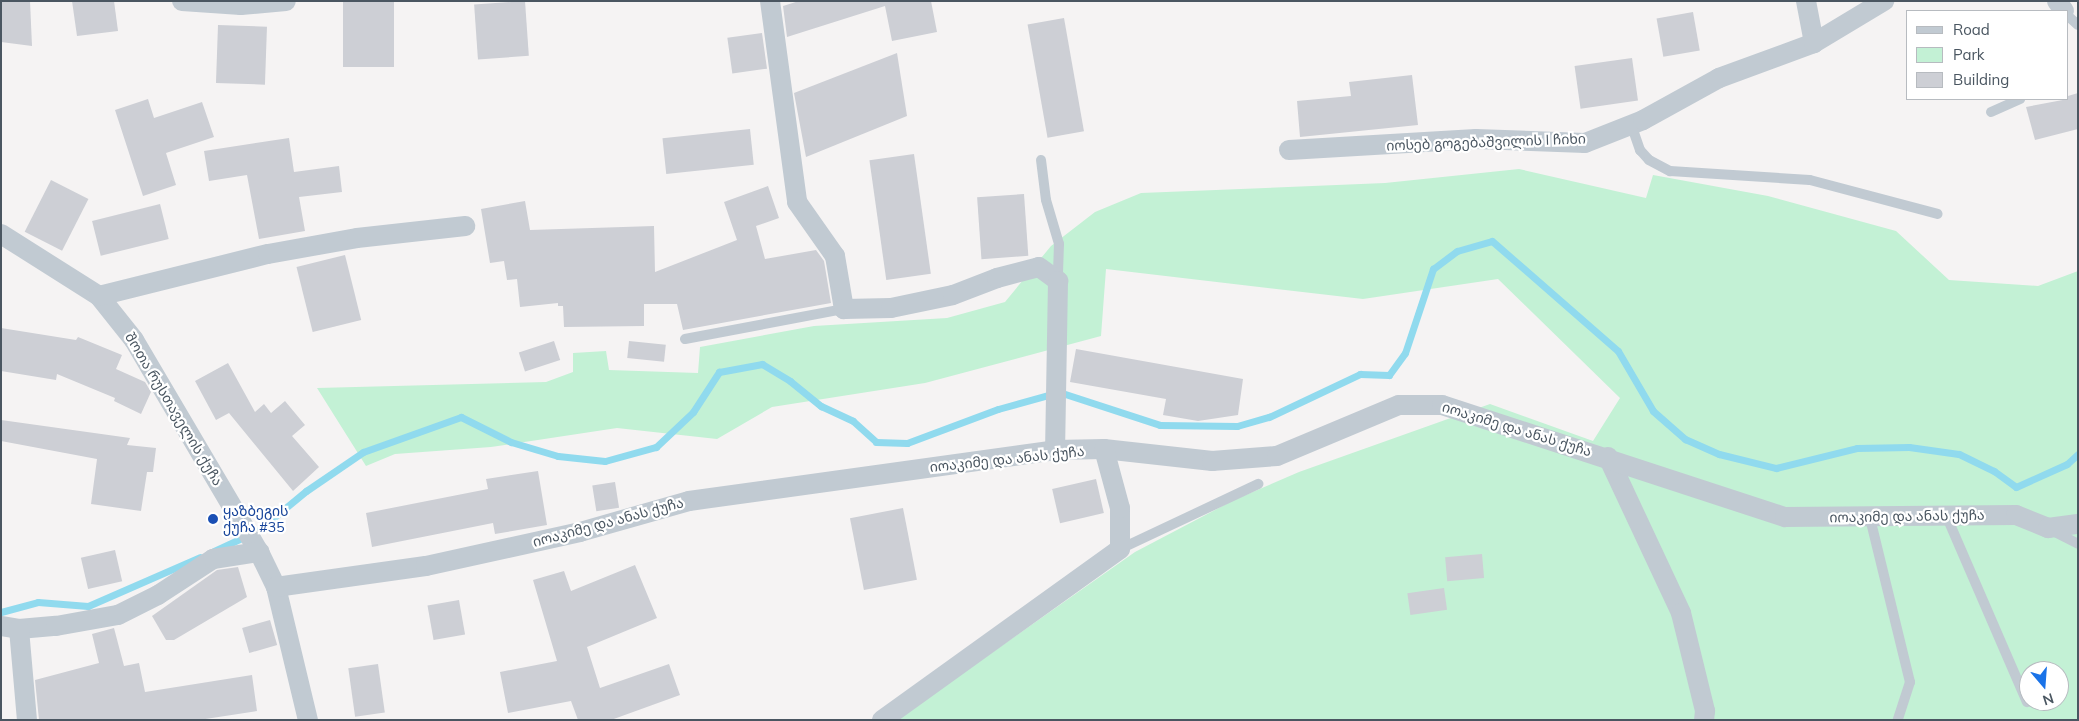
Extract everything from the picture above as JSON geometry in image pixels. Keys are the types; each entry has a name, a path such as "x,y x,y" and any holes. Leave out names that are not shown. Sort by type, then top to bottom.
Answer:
{"street":[{"path":"182,1 240,5 286,1"},
{"path":"770,1 797,202 835,256 844,309 891,308 953,295 997,278 1038,267 1058,281 1055,450"},
{"path":"1806,1 1814,43"},
{"name":"იოსებ გოგებაშვილის I ჩიხი","path":"1289,150 1476,139 1585,143 1631,124 1719,78 1814,43 1884,1"},
{"path":"99,296 268,254 357,238 465,226"},
{"name":"შოთა რუსთაველის ქუჩა","path":"1,234 99,296 134,340 259,552 276,588 308,720"},
{"name":"იოაკიმე და ანას ქუჩა","path":"276,588 426,566 580,532 689,501 1055,450 1104,449 1212,461 1277,456 1399,406 1442,405 1608,457 1785,517 1870,518 2016,515 2048,528 2078,524"},
{"path":"882,720 1120,549 1120,508 1104,449"},
{"path":"1608,457 1680,613 1705,711 1704,720"},
{"path":"27,720 10,627 86,623 118,615 158,595 213,559 259,552"}],"lane":[{"path":"1991,112 2018,100"},
{"path":"1631,124 1640,150 1648,160 1670,170 1810,180 1938,214"},
{"path":"1041,160 1046,200 1059,244 1058,281"},
{"path":"685,339 844,309"},
{"path":"1120,549 1258,484"},
{"path":"1946,515 2019,684"},
{"path":"1870,518 1910,682 1898,720"},
{"path":"2048,528 2078,544"}],"green space":[{"path":"1519,169 1646,198 1653,175 1768,196 1896,231 1949,280 2038,286 2078,271 2078,720 896,720 1135,552 1234,500 1299,472 1490,404 1593,441 1620,398 1498,279 1363,299 1106,269 1101,336 925,383 772,407 717,439 617,428 491,447 395,454 366,466 317,388 546,382 573,372 573,353 606,351 609,370 698,373 700,347 814,326 947,318 1005,302 1051,246 1095,212 1141,193 1385,183"}],"building":[{"path":"1,1 30,1 32,46 1,42"},
{"path":"72,1 114,1 118,31 77,36"},
{"path":"343,1 394,1 394,67 343,67"},
{"path":"525,1 529,56 478,59 474,5"},
{"path":"799,1 931,1 937,32 892,41 885,6 787,37 783,6"},
{"path":"1693,12 1700,50 1663,57 1657,18"},
{"path":"1064,18 1084,131 1048,138 1028,24"},
{"path":"218,25 267,27 265,85 216,83"},
{"path":"762,33 767,69 732,74 727,38"},
{"path":"897,53 907,116 806,157 794,93"},
{"path":"1632,58 1638,101 1581,109 1575,66"},
{"path":"1412,75 1418,125 1300,137 1297,101 1351,96 1349,82"},
{"path":"2078,93 2078,129 2035,140 2026,107 2069,100 2069,96"},
{"path":"148,99 154,118 202,102 214,137 166,153 176,185 143,196 115,110"},
{"path":"750,129 754,165 666,174 662,138"},
{"path":"289,138 294,172 339,166 342,192 299,197 305,231 259,239 247,175 209,181 204,151"},
{"path":"914,154 931,274 886,280 869,160"},
{"path":"51,180 88,199 62,251 25,232"},
{"path":"768,186 779,218 756,226 765,259 816,250 824,261 831,303 683,330 677,304 644,304 644,326 564,327 563,306 558,306 558,303 520,307 517,279 507,280 504,261 490,263 481,209 525,201 530,230 654,226 655,272 737,240 724,202"},
{"path":"1024,194 1028,256 981,259 977,197"},
{"path":"160,204 169,239 101,256 92,221"},
{"path":"345,255 361,320 313,332 296,267"},
{"path":"1,328 76,340 78,337 122,355 116,369 145,382 151,392 141,414 114,401 115,398 57,374 56,380 1,371"},
{"path":"554,341 560,360 525,371 519,352"},
{"path":"629,341 666,345 664,362 627,358"},
{"path":"1076,349 1243,379 1238,415 1198,421 1163,415 1166,399 1070,382"},
{"path":"228,363 255,412 264,404 271,413 285,401 305,425 292,436 319,467 293,491 229,413 216,420 195,381"},
{"path":"1,420 130,438 127,445 156,448 153,472 147,472 141,511 91,504 97,459 1,441"},
{"path":"538,471 547,525 495,534 493,523 372,547 366,513 488,489 486,479"},
{"path":"1096,479 1104,513 1060,523 1052,489"},
{"path":"615,482 619,508 596,511 592,486"},
{"path":"903,508 917,580 864,590 850,518"},
{"path":"115,550 122,581 88,589 81,558"},
{"path":"1482,554 1484,578 1447,581 1445,557"},
{"path":"635,565 657,618 587,647 600,688 669,664 680,695 611,720 578,720 571,701 508,713 500,672 557,661 533,580 564,571 571,591"},
{"path":"238,567 247,597 174,640 166,640 152,616 217,570"},
{"path":"1444,588 1447,610 1410,615 1407,593"},
{"path":"459,600 465,634 434,640 427,606"},
{"path":"270,620 277,645 249,653 242,628"},
{"path":"114,628 124,666 139,663 145,692 252,675 257,711 199,720 39,720 35,680 99,663 92,634"},
{"path":"378,664 385,713 355,717 348,668"}],"waterway":[{"path":"260,529 306,491 363,452 461,417 511,442 558,456 605,461 656,447 693,412 719,372 762,364 790,381 821,406 853,421 876,442 907,443 998,409 1059,392 1160,425 1237,426 1269,417 1360,374 1389,375 1405,353 1433,269 1457,251 1492,241 1618,351 1653,411 1685,439 1719,454 1776,468 1857,448 1909,447 1959,454 1994,471 2016,487 2067,464 2078,454"},
{"path":"214,551 242,538"},
{"path":"1,612 38,602 88,606 200,557"}],"place":[{"name":"ყაზბეგის ქუჩა #35","path":"213,519"}]}
